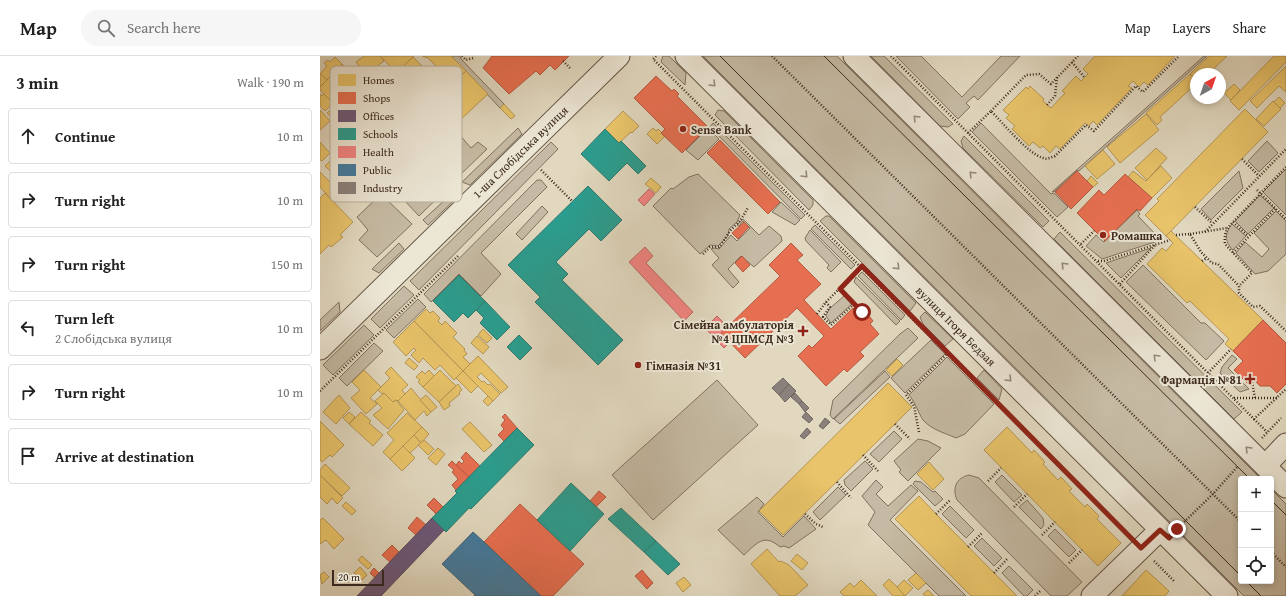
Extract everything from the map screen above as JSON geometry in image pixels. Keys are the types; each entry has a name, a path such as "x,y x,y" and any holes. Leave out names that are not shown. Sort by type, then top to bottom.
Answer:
{"street":[{"name":"1-ша Слобідська вулиця","path":"320,349 619,56"},
{"name":"вулиця Ігоря Бедзая","path":"686,56 1227,596"},
{"path":"854,56 1286,486"},
{"path":"1265,466 1286,444"},
{"path":"1092,596 1141,548 1164,534"}],"path":[{"path":"462,56 466,60 473,58"},
{"path":"656,56 653,59 862,266 1174,582"},
{"path":"772,56 1238,519"},
{"path":"891,56 1081,244 1254,419 1286,389"},
{"path":"968,133 1026,75 1039,74 1052,84 1057,76 1078,56"},
{"path":"991,111 1025,146 1042,158 1048,159 1055,156 1086,125 1094,131 1136,86 1143,92 1179,56"},
{"path":"563,61 570,68"},
{"path":"1072,62 1084,78"},
{"path":"1047,105 1055,96 1057,76"},
{"path":"1205,232 1212,223 1286,149"},
{"path":"1242,159 1259,176"},
{"path":"1176,236 1227,228 1286,167"},
{"path":"541,170 572,202"},
{"path":"1257,190 1286,219"},
{"path":"1195,207 1212,223"},
{"path":"703,254 710,247 719,248 748,208"},
{"path":"1233,253 1276,208"},
{"path":"1233,222 1248,236"},
{"path":"1227,228 1225,244 1252,273 1239,286"},
{"path":"1081,244 1094,231"},
{"path":"1190,234 1201,252 1212,263 1218,264 1239,286 1239,293 1244,300 1253,307 1260,306 1286,331"},
{"path":"1098,261 1104,261 1170,240"},
{"path":"1120,284 1156,244"},
{"path":"320,392 458,256"},
{"path":"1202,261 1207,258"},
{"path":"817,314 825,306 826,302 862,266"},
{"path":"840,289 865,316"},
{"path":"826,302 830,307 824,317 831,325 854,304"},
{"path":"1208,373 1231,349"},
{"path":"919,432 914,406 906,395 948,353"},
{"path":"1252,382 1255,398"},
{"path":"1233,398 1278,398"},
{"path":"1164,534 1213,494 1250,451 1282,418"},
{"path":"895,424 910,439"},
{"path":"863,455 878,471"},
{"path":"988,480 1001,468"},
{"path":"837,482 851,498"},
{"path":"1014,507 1027,494"},
{"path":"936,514 950,500"},
{"path":"805,514 816,524 823,527"},
{"path":"1042,535 1055,522"},
{"path":"968,547 982,533"},
{"path":"1069,563 1082,550"},
{"path":"1274,555 1286,567"},
{"path":"994,573 1008,558"},
{"path":"1034,596 1040,591"}],"shaded area":[{"path":"451,56 460,56 461,59 504,104 500,108"},
{"path":"663,56 669,56 686,73 685,85 661,62"},
{"path":"703,56 837,56 1258,476 1238,476 1238,584 1274,584 1274,492 1286,504 1286,596 1244,596"},
{"path":"871,56 884,56 953,124 948,127 940,126"},
{"path":"896,56 921,56 962,97 1001,56 1020,56 978,100 974,96 966,103 970,107 958,119"},
{"path":"1204,56 1207,56 1194,68 1191,68"},
{"path":"1190,69 1190,71 1079,171 1077,170 1055,191 1052,192"},
{"path":"718,110 724,111 813,200 813,205 809,210 715,115"},
{"path":"713,123 805,215 801,219 710,127"},
{"path":"981,123 1051,194 1054,193 1068,207 1057,217 972,132"},
{"path":"518,128 522,134 470,185 462,182"},
{"path":"708,128 719,139 698,160 686,150"},
{"path":"964,136 1049,221 1043,227 963,148 961,141"},
{"path":"462,138 471,148 478,142 487,149 462,173"},
{"path":"1267,141 1278,153 1259,172 1248,161"},
{"path":"551,142 558,149 419,290 410,281"},
{"path":"1286,169 1286,215 1263,192"},
{"path":"1239,171 1243,188 1211,220 1201,209"},
{"path":"698,174 740,215 737,222 729,229 728,236 718,246 710,245 700,254 653,206 671,188 673,189 689,177"},
{"path":"537,180 541,180 547,187 481,253 501,274 481,296 459,274 431,302 424,294"},
{"path":"1260,195 1274,208 1248,234 1235,221"},
{"path":"373,202 389,202 412,224 377,257 359,240 368,230 357,217"},
{"path":"406,202 433,202 419,216"},
{"path":"443,202 452,202 428,225 423,220"},
{"path":"781,202 800,220 795,225 772,212"},
{"path":"542,206 548,212 522,240 516,234"},
{"path":"1137,210 1140,214 1138,216 1161,240 1102,259 1086,246 1096,235 1104,242"},
{"path":"1276,211 1286,221 1286,254 1268,271 1255,274 1236,253 1245,242 1262,257 1269,249 1254,233"},
{"path":"826,216 829,216 916,303 910,311 820,221"},
{"path":"743,219 759,235 769,226 781,236 782,241 754,267 741,256 728,269 739,282 733,288 712,265 719,258 711,249 719,249 731,235 737,241 750,228 743,221 739,226 737,225"},
{"path":"1232,224 1246,236 1233,250 1230,247 1226,237"},
{"path":"815,225 855,265 851,269 811,229"},
{"path":"810,230 841,262 831,272 827,268 829,265 806,241 805,238"},
{"path":"1060,232 1242,412 1234,419 1054,239"},
{"path":"399,243 404,249 379,273 372,269"},
{"path":"1151,248 1121,278 1106,263"},
{"path":"1143,265 1201,323 1205,323 1224,341 1206,360 1126,282"},
{"path":"862,272 905,315 901,320 858,276"},
{"path":"856,277 900,321 896,325 854,282"},
{"path":"404,286 414,295 380,328 371,319"},
{"path":"844,296 852,304 831,323 826,316 829,309"},
{"path":"418,299 426,307 394,338 386,330"},
{"path":"339,302 340,312 320,331 320,320"},
{"path":"925,312 953,339 945,346 923,324 920,317"},
{"path":"364,325 374,335 333,375 323,365"},
{"path":"908,328 918,338 833,419 830,415 833,400 900,334"},
{"path":"931,340 945,354 905,393 891,378"},
{"path":"374,343 383,351 347,386 339,378"},
{"path":"1232,355 1237,359 1228,368 1249,389 1240,392 1220,373 1222,367"},
{"path":"947,357 994,404 965,434 956,438 939,431 923,420 909,395"},
{"path":"984,370 1002,389 999,400 977,378"},
{"path":"885,371 890,377 840,424 834,419"},
{"path":"717,380 758,425 653,520 612,475"},
{"path":"894,431 902,439 879,462 870,454"},
{"path":"918,439 928,441 941,448 908,481 899,472 901,470 894,461"},
{"path":"865,461 873,469 851,491 845,485 844,480"},
{"path":"969,475 979,478 1082,582 1067,596 1051,596 957,500 955,491 956,484 961,478"},
{"path":"1002,475 1022,495 1014,502 995,482"},
{"path":"876,480 883,487 876,494 888,506 911,485 918,491 890,520 966,596 939,596 868,525 875,512 862,496"},
{"path":"915,481 921,482 933,492 935,491 943,499 935,506 913,484"},
{"path":"838,487 846,495 820,520 813,512"},
{"path":"757,497 764,504 758,512 783,537 804,516 816,529 789,548 784,546 780,547 765,540 761,541 744,555 718,530"},
{"path":"1027,500 1043,518 1044,525 1041,529 1019,507"},
{"path":"950,506 974,530 966,538 942,514"},
{"path":"1055,529 1076,550 1069,557 1048,536"},
{"path":"982,538 1002,558 994,566 974,546"},
{"path":"1009,566 1033,590 1027,596 1024,596 1002,573"}],"building: Homes":[{"path":"364,56 380,56 384,61 377,66 359,66 356,62"},
{"path":"380,56 414,56 404,66 390,66"},
{"path":"422,56 451,56 461,66 436,66 428,58"},
{"path":"1095,56 1175,56 1148,85 1144,82 1139,87 1133,81 1128,86 1132,88 1097,125 1093,121 1089,126 1085,123 1060,149 1056,146 1050,153 1043,146 1040,148 1033,142 1029,146 1012,129 1015,126 1006,118 1009,115 1003,110 1026,87 1028,89 1030,86 1051,108 1065,93 1062,91 1076,76 1081,81 1088,74 1083,69"},
{"path":"1209,56 1227,56 1214,68 1196,68"},
{"path":"1274,56 1286,56 1286,62 1239,110 1230,101"},
{"path":"335,57 342,64 340,66 330,66 330,77 327,80 320,74 327,66 324,63 328,60 330,62"},
{"path":"413,57 422,66 403,66"},
{"path":"1286,66 1286,92 1279,86 1257,108 1250,101"},
{"path":"462,67 466,71 462,75"},
{"path":"466,71 488,94 462,118 462,75"},
{"path":"320,73 327,80 320,87"},
{"path":"1190,74 1190,90 1160,117 1162,120 1157,125 1146,113"},
{"path":"330,77 330,101 320,90 320,87"},
{"path":"1234,84 1240,90 1231,100 1226,95 1226,91"},
{"path":"320,94 322,96 324,94 330,100 330,106 325,111 320,106"},
{"path":"1279,97 1285,103 1280,108 1274,102"},
{"path":"1273,101 1281,109 1264,126 1256,119"},
{"path":"504,104 515,116 511,119 500,108"},
{"path":"1245,109 1268,132 1166,236 1145,215 1159,201 1157,199"},
{"path":"320,110 330,121 320,130"},
{"path":"623,111 639,126 619,143 605,129"},
{"path":"1146,114 1159,130 1120,163 1107,147"},
{"path":"653,128 656,131 658,129 665,136 657,144 647,134"},
{"path":"320,142 330,153 322,161 320,160"},
{"path":"1156,148 1167,158 1147,180 1135,168"},
{"path":"1103,150 1115,164 1097,179 1085,166"},
{"path":"330,161 330,171 325,166"},
{"path":"1161,166 1172,178 1152,198 1128,177 1133,171 1146,181"},
{"path":"320,172 330,182 330,198 320,187"},
{"path":"1091,176 1098,183 1093,187 1087,181"},
{"path":"651,178 661,187 656,193 645,184"},
{"path":"325,193 330,198 330,202 334,202 353,222 340,235 343,237 331,247 329,245 320,254 320,198"},
{"path":"1171,231 1263,320 1233,351 1225,344 1229,339 1190,301 1187,303 1147,264 1162,248 1166,251 1173,243 1166,236"},
{"path":"426,309 430,313 433,311 440,318 438,321 442,325 445,321 457,333 453,337 465,349 464,350 467,354 463,357 470,364 463,371 414,321"},
{"path":"414,321 463,371 454,380 440,365 435,370 423,358 419,363 411,355 416,350 414,348 406,356 393,342"},
{"path":"483,329 492,338 487,343 478,335"},
{"path":"477,336 489,347 483,354 471,343"},
{"path":"478,356 508,387 501,393 481,373 477,377 482,382 484,381 488,385 490,384 500,394 493,401 463,371"},
{"path":"409,358 418,366 414,370 405,363"},
{"path":"897,359 903,365 892,376 886,370"},
{"path":"391,367 408,385 402,390 405,394 398,401 396,400 393,402 384,393 382,394 378,390 390,378 385,373"},
{"path":"364,370 381,387 370,398 377,404 366,414 351,398 360,390 352,382"},
{"path":"429,370 434,376 423,387 418,382 420,380 416,377 422,371 425,374"},
{"path":"440,370 456,386 439,402 423,387"},
{"path":"463,371 478,386 471,393 456,378"},
{"path":"888,383 912,407 783,535 759,511"},
{"path":"458,384 462,390 459,392 460,394 449,403 450,406 444,410 439,402"},
{"path":"411,388 431,412 427,416 424,411 415,420 398,401"},
{"path":"384,393 393,402 396,400 404,410 388,429 373,415 382,408 375,401"},
{"path":"339,395 350,408 336,424 323,412"},
{"path":"426,395 437,407 431,412 420,400"},
{"path":"488,396 493,401 488,406 483,401"},
{"path":"349,412 355,417 349,424 343,418"},
{"path":"361,412 371,421 369,423 383,435 373,446 349,424"},
{"path":"407,413 422,427 390,459 383,452 394,440 387,433"},
{"path":"320,421 344,445 332,457 330,455 322,462 320,460"},
{"path":"470,422 492,445 484,452 462,429"},
{"path":"422,427 429,434 421,443 414,435"},
{"path":"1007,427 1032,453 1034,450 1045,462 1043,464 1058,480 1061,477 1072,489 1069,491 1085,507 1087,504 1099,516 1097,519 1121,543 1098,566 984,450"},
{"path":"414,435 421,443 410,453 403,446"},
{"path":"424,440 434,449 428,455 418,445"},
{"path":"403,446 415,458 402,471 390,459"},
{"path":"438,448 445,454 436,465 428,458"},
{"path":"929,462 944,479 933,490 917,474"},
{"path":"325,464 350,488 342,496 320,475 320,470"},
{"path":"320,475 343,498 337,504 332,498 327,504 320,497"},
{"path":"919,496 1017,596 971,596 895,519"},
{"path":"346,502 356,511 352,515 342,506"},
{"path":"323,518 344,539 334,549 326,540 320,544 320,520"},
{"path":"767,549 779,562 781,561 789,565 808,585 795,596 780,596 751,564"},
{"path":"797,554 808,563 802,570 791,561"},
{"path":"362,556 372,565 368,569 358,560"},
{"path":"360,567 367,575 362,580 354,573"},
{"path":"1146,570 1169,591 1165,596 1122,596"},
{"path":"324,572 329,577 322,584 320,575"},
{"path":"916,573 926,583 918,590 908,580"},
{"path":"684,577 691,585 683,592 676,583"},
{"path":"889,579 906,596 893,596 883,585"},
{"path":"861,580 877,596 844,596 840,592 850,583 854,587"},
{"path":"904,580 913,588 905,596 897,587"},
{"path":"928,590 934,596 925,596 923,594"}],"building: Shops":[{"path":"492,56 569,56 555,70 550,65 540,75 536,71 509,94 483,68"},
{"path":"656,76 672,91 674,89 679,94 677,96 708,127 682,153 661,133 665,129 634,98"},
{"path":"720,140 780,202 768,214 707,153"},
{"path":"1077,171 1093,187 1071,209 1055,192"},
{"path":"1125,174 1152,198 1140,211 1137,209 1105,241 1077,213 1099,190 1104,195"},
{"path":"744,222 749,227 738,239 732,233"},
{"path":"791,243 803,255 797,260 821,284 804,300 831,329 853,308 861,316 870,317 873,321 870,324 879,334 860,352 864,356 847,372 844,369 826,386 798,356 809,345 812,348 824,336 797,308 745,358 721,333 780,276 769,265"},
{"path":"742,256 750,265 743,272 735,263"},
{"path":"1263,320 1286,343 1286,384 1277,393 1270,386 1260,386 1254,380 1249,385 1234,370 1243,361 1233,351"},
{"path":"505,414 517,428 504,441 498,435 504,429 501,425 505,420 502,417"},
{"path":"466,452 480,466 469,477 456,465 459,461 462,464 464,461 461,458"},
{"path":"452,461 469,477 456,490 452,485 458,479 452,472 454,470 448,465"},
{"path":"599,491 606,497 596,507 590,501"},
{"path":"434,498 443,507 436,514 427,505"},
{"path":"520,504 584,564 553,596 541,596 484,542"},
{"path":"417,517 426,525 416,535 408,528"},
{"path":"392,545 399,552 390,562 382,555"},
{"path":"374,568 379,573 375,578 370,573"},
{"path":"642,570 653,583 647,589 635,576"}],"building: Offices":[{"path":"432,518 444,530 381,596 357,596"}],"building: Schools":[{"path":"605,129 619,143 621,141 646,166 638,174 627,163 609,181 581,154"},
{"path":"588,186 622,220 601,241 589,229 556,262 568,274 562,280 623,340 598,365 535,302 540,297 508,265"},
{"path":"459,275 485,301 468,318 463,313 454,322 433,301"},
{"path":"485,301 510,327 497,340 480,323 484,318 476,310"},
{"path":"519,335 532,348 520,360 507,347"},
{"path":"517,428 534,445 471,509 469,508 446,532 432,518 457,493 455,491"},
{"path":"571,483 604,514 570,551 537,520"},
{"path":"621,508 656,541 644,552 608,519"},
{"path":"656,541 680,564 668,575 644,552"}],"building: Health":[{"path":"649,189 655,194 644,206 638,200"},
{"path":"645,247 653,256 646,263 693,312 684,321 629,262"},
{"path":"717,316 728,327 721,333 730,342 724,348 705,328"}],"building: Public":[{"path":"473,532 541,596 474,596 475,595 442,564"}],"building: Industry":[{"path":"783,378 789,384 779,395 772,388"},
{"path":"789,384 796,391 785,402 779,395"},
{"path":"795,393 802,401 799,404 791,397"},
{"path":"802,401 809,408 805,412 799,404"},
{"path":"806,412 813,419 809,423 802,417"},
{"path":"825,418 830,422 823,429 819,426"},
{"path":"807,428 811,432 804,439 800,436"}],"tram line":[{"path":"720,56 1238,573"},
{"path":"824,56 1247,476"},
{"path":"1274,503 1286,515"},
{"path":"1249,584 1261,596"}],"place":[{"name":"Sense Bank","path":"683,129"},
{"name":"Ромашка","path":"1103,235"},
{"name":"Сімейна амбулаторія №4 ЦПМСД №3","path":"803,331"},
{"name":"Гімназія №31","path":"638,365"},
{"name":"Фармація №81","path":"1250,379"}],"route":[{"path":"862,312 840,289 862,266 1141,548 1160,530 1169,538 1177,529"}]}
